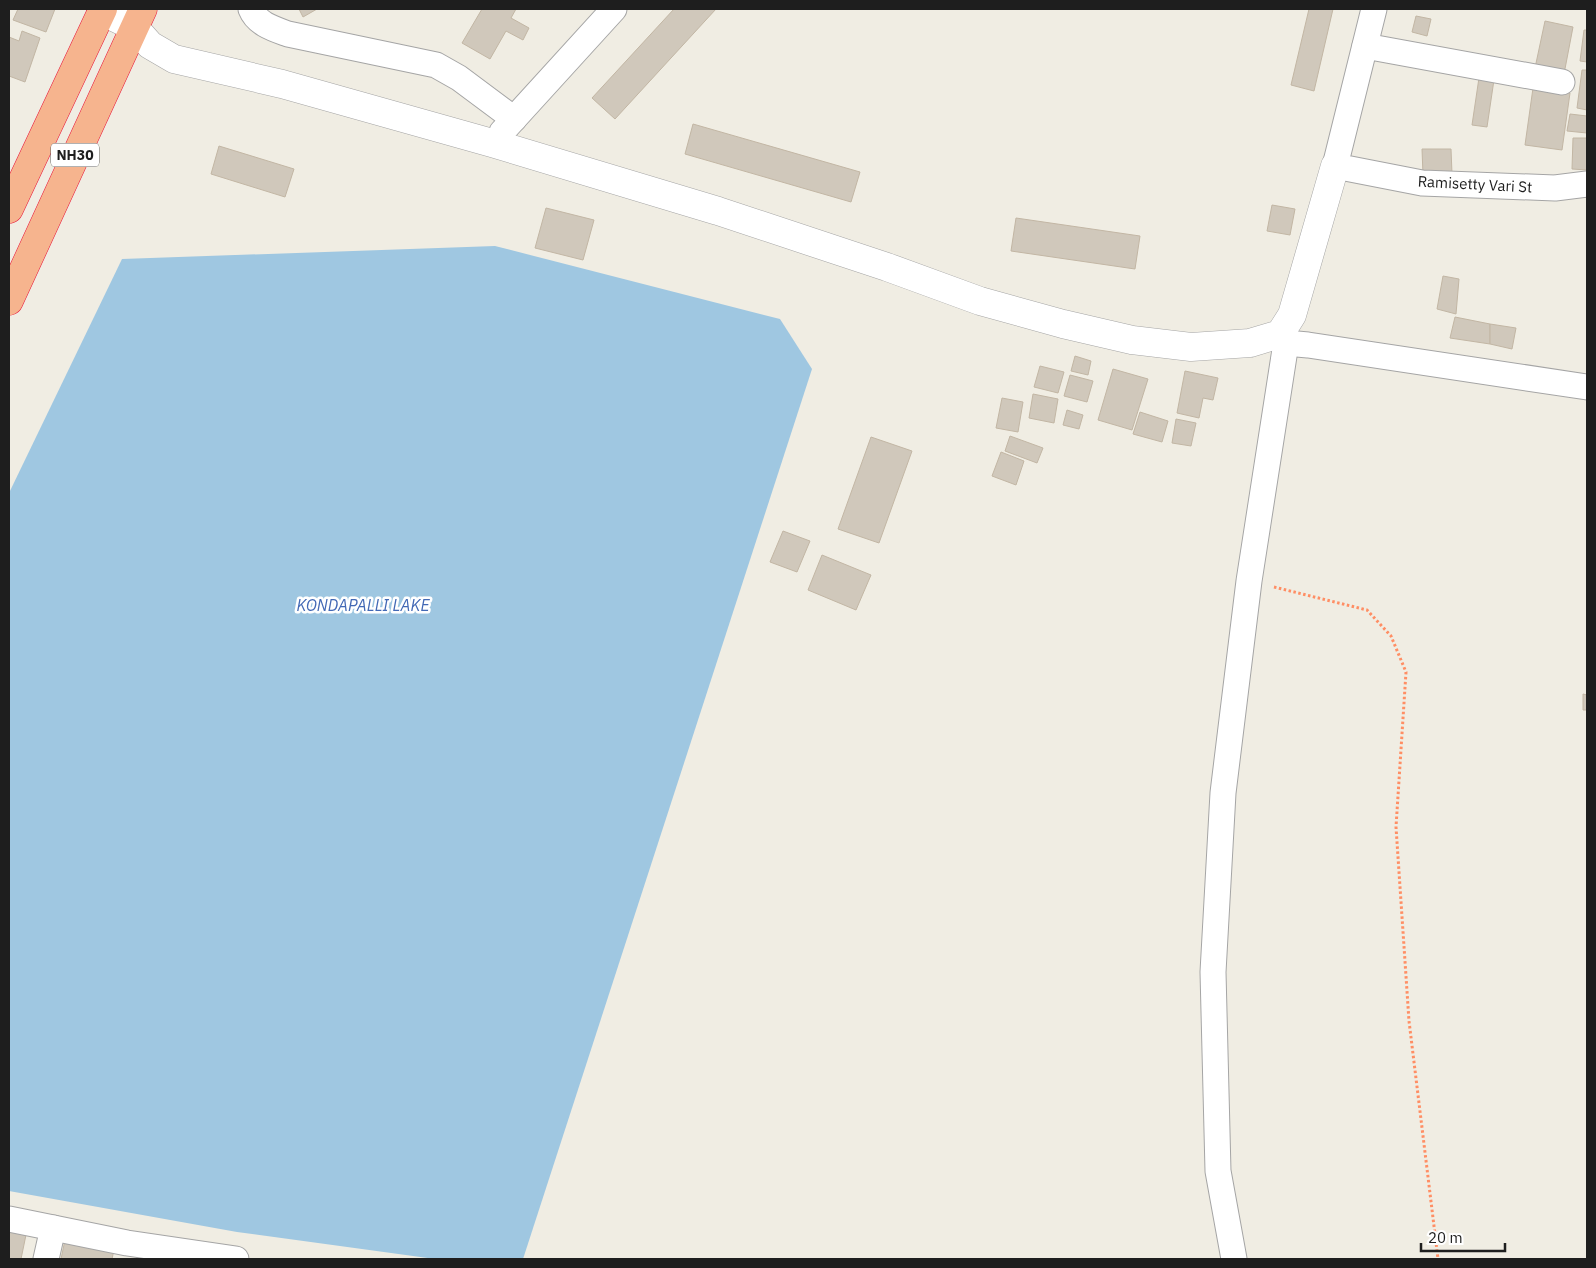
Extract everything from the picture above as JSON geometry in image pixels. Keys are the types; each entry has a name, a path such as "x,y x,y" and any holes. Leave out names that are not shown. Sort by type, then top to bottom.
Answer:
{"highway":[{"name":"NH30","path":"9,209 100,10"},
{"name":"NH30","path":"9,301 138,18"}],"street":[{"path":"251,9 254,16 266,26 288,34 436,65 459,78 514,120"},
{"path":"492,143 614,9"},
{"path":"1234,1259 1218,1171 1213,972 1223,792 1249,581 1283,338 1292,315 1335,166 1374,9"},
{"path":"100,10 138,18 150,45 174,59 282,84 492,143 718,211 887,267 980,301 1063,324 1132,340 1191,347 1250,343 1283,338 1308,345 1587,387"},
{"path":"1365,46 1562,82"},
{"name":"Ramisetty Vari St","path":"1335,166 1422,184 1556,188 1587,184"},
{"path":"9,1219 52,1228 125,1251 236,1259"},
{"path":"46,1259 52,1228"}],"path":[{"path":"1249,581 1367,610 1391,636 1406,672 1396,827 1409,1021 1438,1259"}],"water":[{"name":"KONDAPALLI LAKE","path":"495,246 780,319 812,369 523,1259 435,1259 237,1232 9,1191 9,493 122,259"}],"building":[{"path":"18,9 55,9 46,32 13,20"},
{"path":"299,9 317,9 303,17"},
{"path":"482,9 516,9 511,18 529,28 523,40 506,31 490,59 462,43"},
{"path":"674,9 716,9 615,119 592,98"},
{"path":"1309,9 1333,9 1314,91 1291,85"},
{"path":"1416,16 1431,19 1427,36 1412,32"},
{"path":"1545,21 1573,27 1564,74 1535,68"},
{"path":"1584,30 1587,30 1587,62 1580,61"},
{"path":"22,31 40,38 25,82 9,76 9,37 19,41"},
{"path":"1582,70 1587,70 1587,110 1577,108"},
{"path":"1480,71 1495,73 1487,127 1472,125"},
{"path":"1533,88 1570,93 1562,150 1525,145"},
{"path":"1570,114 1587,116 1587,133 1567,131"},
{"path":"693,124 860,172 851,202 685,154"},
{"path":"1573,138 1587,138 1587,170 1572,169"},
{"path":"219,146 294,169 285,197 211,174"},
{"path":"1422,149 1451,149 1452,174 1423,175"},
{"path":"1272,205 1295,209 1290,235 1267,231"},
{"path":"546,208 594,220 583,260 535,248"},
{"path":"1016,218 1140,236 1135,269 1011,251"},
{"path":"1443,276 1459,279 1456,314 1437,309"},
{"path":"1455,317 1490,324 1490,344 1450,338"},
{"path":"1490,324 1516,328 1512,349 1490,344"},
{"path":"1075,356 1091,361 1088,375 1071,371"},
{"path":"1040,366 1064,372 1058,393 1034,387"},
{"path":"1113,369 1148,379 1132,430 1098,420"},
{"path":"1185,371 1218,378 1213,400 1203,398 1199,418 1177,413"},
{"path":"1070,375 1093,381 1087,402 1064,396"},
{"path":"1033,394 1058,399 1054,423 1029,418"},
{"path":"1002,398 1023,402 1018,432 996,428"},
{"path":"1067,410 1083,415 1079,429 1063,425"},
{"path":"1140,412 1168,421 1162,442 1133,434"},
{"path":"1176,419 1196,423 1191,446 1172,443"},
{"path":"1010,436 1043,448 1037,463 1005,451"},
{"path":"871,437 912,451 879,543 838,529"},
{"path":"1001,452 1024,461 1016,485 992,476"},
{"path":"783,531 810,541 797,572 770,562"},
{"path":"822,555 871,575 856,610 808,590"},
{"path":"1583,694 1587,695 1587,710 1583,710"},
{"path":"9,1226 27,1230 21,1259 9,1259"},
{"path":"65,1240 114,1250 112,1259 61,1259"}]}
